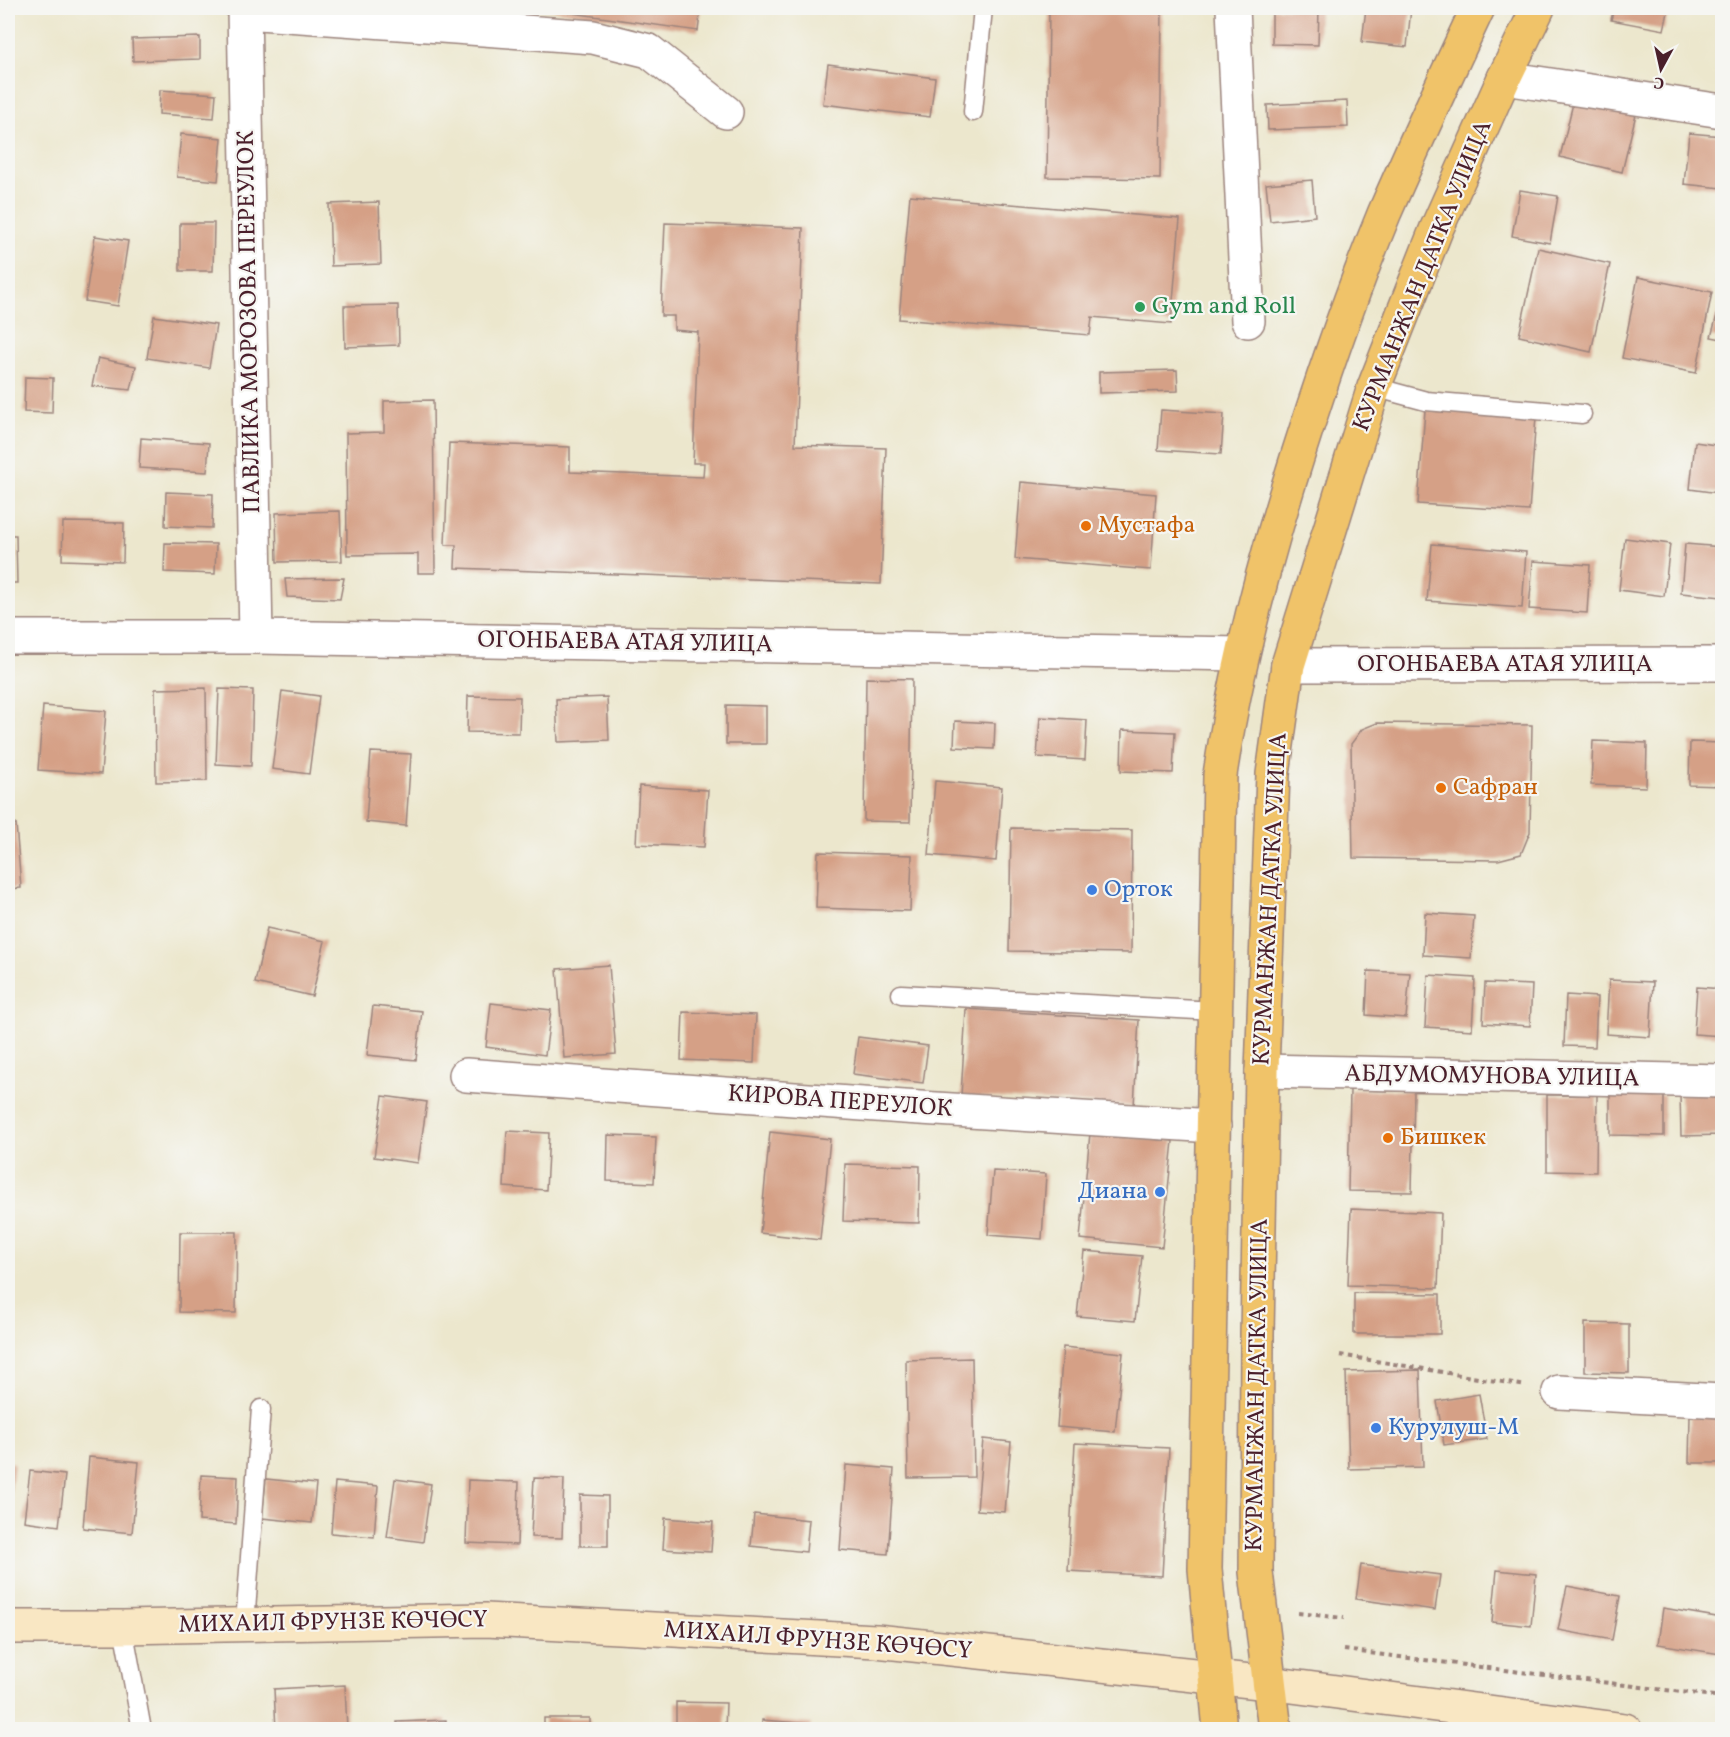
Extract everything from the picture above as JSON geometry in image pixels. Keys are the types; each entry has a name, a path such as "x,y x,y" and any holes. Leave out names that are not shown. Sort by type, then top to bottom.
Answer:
{"main road":[{"name":"КУРМАНЖАН ДАТКА УЛИЦА","path":"1220,1730 1204,1569 1220,775 1242,654 1269,545 1324,372 1384,216 1478,8"},
{"name":"КУРМАНЖАН ДАТКА УЛИЦА","path":"1275,1730 1256,1572 1257,1334 1262,1071 1273,774 1288,665 1374,387 1436,230 1538,8"},
{"name":"МИХАИЛ ФРУНЗЕ КӨЧӨСҮ","path":"8,1627 486,1620 876,1641 1269,1683 1625,1730"}],"street":[{"path":"1233,8 1248,321"},
{"path":"244,10 593,37 649,51 726,112"},
{"name":"ПАВЛИКА МОРОЗОВА ПЕРЕУЛОК","path":"244,10 256,637"},
{"path":"1504,78 1722,111"},
{"name":"ОГОНБАЕВА АТАЯ УЛИЦА","path":"8,637 256,637 1242,654"},
{"name":"ОГОНБАЕВА АТАЯ УЛИЦА","path":"1288,665 1722,664"},
{"name":"АБДУМОМУНОВА УЛИЦА","path":"1262,1071 1722,1081"},
{"name":"КИРОВА ПЕРЕУЛОК","path":"466,1074 904,1107 1214,1126"},
{"path":"1559,1392 1722,1401"}],"lane":[{"path":"973,112 983,8"},
{"path":"1374,387 1426,401 1582,414"},
{"path":"901,993 1215,1011"},
{"path":"245,1624 261,1410"},
{"path":"123,1627 142,1730"}],"path":[{"path":"1340,1355 1559,1392"},
{"path":"1298,1613 1344,1618"},
{"path":"1344,1650 1722,1697"}],"building":[{"path":"537,8 701,8 698,31"},
{"path":"850,8 850,11 831,9"},
{"path":"1049,8 1162,8 1160,179 1047,177"},
{"path":"1272,8 1319,9 1318,45 1272,44"},
{"path":"1366,8 1411,8 1407,47 1362,42"},
{"path":"1614,8 1669,8 1664,30 1611,20"},
{"path":"200,37 200,59 133,61 132,39"},
{"path":"828,64 935,78 930,117 823,104"},
{"path":"160,90 216,94 214,118 159,114"},
{"path":"1575,95 1637,110 1622,172 1560,157"},
{"path":"1347,101 1348,127 1268,130 1267,105"},
{"path":"1689,133 1722,136 1722,188 1684,184"},
{"path":"181,134 222,138 218,181 177,177"},
{"path":"1312,180 1315,216 1270,221 1266,184"},
{"path":"1520,190 1558,196 1550,243 1512,236"},
{"path":"910,195 1180,219 1171,324 1092,317 1090,335 899,319"},
{"path":"379,202 381,264 331,266 329,204"},
{"path":"180,223 214,223 213,271 180,271"},
{"path":"665,223 803,228 795,445 886,448 881,584 455,568 456,545 445,545 449,443 570,447 570,472 703,477 704,463 693,463 698,332 674,330 674,316 661,316"},
{"path":"95,236 128,241 118,306 85,301"},
{"path":"1538,248 1610,264 1591,352 1519,336"},
{"path":"1638,277 1712,292 1696,373 1622,358"},
{"path":"1722,297 1722,339 1711,337"},
{"path":"398,305 399,345 345,347 344,306"},
{"path":"154,316 216,325 209,368 147,358"},
{"path":"98,358 136,366 131,390 92,386"},
{"path":"1177,370 1178,391 1099,393 1099,372"},
{"path":"25,377 53,378 52,413 24,412"},
{"path":"433,400 435,573 418,573 418,554 347,555 346,433 384,432 384,401"},
{"path":"1161,410 1224,414 1221,454 1158,450"},
{"path":"1425,410 1536,417 1529,511 1418,504"},
{"path":"141,438 209,443 207,472 139,468"},
{"path":"1695,442 1722,446 1718,493 1690,489"},
{"name":"Мустафа","path":"1021,482 1156,494 1151,570 1015,559"},
{"path":"166,492 213,494 212,528 165,526"},
{"path":"340,511 342,561 277,562 276,513"},
{"path":"63,522 124,523 123,562 62,560"},
{"path":"8,535 16,535 17,583 8,583"},
{"path":"1625,538 1670,544 1664,596 1619,590"},
{"path":"165,543 216,544 215,574 164,572"},
{"path":"1432,544 1526,552 1522,608 1427,601"},
{"path":"1685,544 1722,547 1722,597 1681,593"},
{"path":"1533,561 1590,565 1587,613 1529,609"},
{"path":"344,578 340,599 287,597 285,579"},
{"path":"866,678 912,679 910,822 864,821"},
{"path":"206,688 207,781 156,782 155,689"},
{"path":"219,689 253,690 251,766 216,764"},
{"path":"282,691 319,696 309,774 272,769"},
{"path":"468,696 520,697 519,733 467,732"},
{"path":"607,697 609,740 558,742 556,699"},
{"path":"726,705 766,706 766,744 726,744"},
{"path":"43,706 106,711 101,774 38,770"},
{"path":"1040,717 1087,720 1085,760 1037,757"},
{"path":"955,721 995,723 994,749 954,747"},
{"name":"Сафран","path":"1377,723 1532,725 1530,832 1521,854 1498,860 1353,858 1351,744 1362,729"},
{"path":"1122,730 1175,732 1173,773 1121,771"},
{"path":"1593,741 1647,743 1646,787 1591,785"},
{"path":"1690,742 1722,743 1722,786 1689,785"},
{"path":"371,752 411,754 406,826 366,822"},
{"path":"935,781 1002,787 996,861 929,855"},
{"path":"639,786 708,790 704,847 636,844"},
{"path":"8,824 16,824 21,888 8,889"},
{"path":"1011,828 1132,830 1131,953 1009,951"},
{"path":"818,852 912,855 910,911 816,908"},
{"path":"1425,913 1474,916 1471,958 1423,955"},
{"path":"267,928 325,941 312,996 255,983"},
{"path":"609,965 616,1054 564,1058 557,969"},
{"path":"1368,971 1410,973 1406,1018 1366,1015"},
{"path":"1428,975 1475,978 1472,1030 1425,1027"},
{"path":"1609,980 1653,982 1650,1037 1606,1034"},
{"path":"1485,983 1532,985 1530,1026 1483,1023"},
{"path":"1697,987 1722,989 1722,1036 1694,1034"},
{"path":"1566,995 1597,997 1595,1047 1564,1046"},
{"path":"491,1003 551,1010 545,1055 486,1047"},
{"path":"373,1006 422,1011 416,1060 367,1055"},
{"path":"966,1009 1139,1020 1134,1106 961,1096"},
{"path":"683,1012 756,1015 754,1063 681,1060"},
{"path":"858,1037 928,1046 923,1083 853,1074"},
{"path":"1350,1090 1414,1091 1412,1192 1348,1191"},
{"path":"1722,1093 1722,1135 1681,1136 1680,1094"},
{"path":"1610,1094 1664,1095 1664,1136 1610,1135"},
{"path":"1547,1095 1597,1095 1596,1172 1547,1171"},
{"path":"383,1096 427,1102 418,1163 374,1157"},
{"path":"507,1131 549,1133 546,1190 504,1187"},
{"path":"770,1132 830,1139 820,1240 760,1233"},
{"path":"1090,1133 1173,1141 1162,1247 1080,1239"},
{"path":"608,1135 656,1137 654,1183 607,1181"},
{"path":"845,1164 920,1166 919,1223 843,1221"},
{"path":"993,1171 1046,1174 1042,1239 988,1235"},
{"path":"1351,1209 1441,1213 1438,1288 1348,1285"},
{"path":"180,1232 237,1232 236,1313 179,1312"},
{"path":"1084,1251 1142,1256 1135,1321 1077,1316"},
{"path":"1354,1293 1440,1294 1440,1334 1354,1334"},
{"path":"1585,1323 1629,1324 1629,1373 1585,1372"},
{"path":"1063,1347 1123,1353 1115,1432 1057,1427"},
{"path":"972,1358 974,1477 908,1478 906,1360"},
{"path":"1420,1370 1423,1467 1349,1469 1346,1372"},
{"path":"1479,1394 1487,1439 1444,1445 1437,1401"},
{"path":"1690,1416 1722,1416 1722,1463 1689,1463"},
{"path":"983,1439 1011,1442 1005,1512 977,1510"},
{"path":"1075,1443 1169,1448 1162,1576 1068,1571"},
{"path":"89,1457 139,1462 132,1533 83,1528"},
{"path":"8,1463 14,1463 9,1508 8,1508"},
{"path":"846,1465 894,1469 888,1554 840,1550"},
{"path":"30,1471 65,1475 59,1526 24,1521"},
{"path":"201,1475 238,1477 236,1524 199,1521"},
{"path":"534,1478 564,1479 562,1538 531,1537"},
{"path":"266,1479 316,1484 312,1523 262,1518"},
{"path":"395,1479 431,1484 423,1542 387,1537"},
{"path":"468,1480 519,1482 517,1545 466,1543"},
{"path":"335,1482 378,1486 374,1537 331,1533"},
{"path":"580,1495 608,1496 608,1546 580,1546"},
{"path":"754,1514 809,1520 806,1552 751,1546"},
{"path":"665,1518 713,1522 711,1552 663,1549"},
{"path":"1361,1565 1440,1575 1435,1610 1356,1599"},
{"path":"1497,1570 1536,1574 1531,1626 1492,1622"},
{"path":"1567,1586 1620,1596 1612,1640 1558,1630"},
{"path":"1663,1608 1722,1618 1720,1654 1658,1644"},
{"path":"345,1685 347,1730 276,1730 274,1689"},
{"path":"676,1702 726,1703 725,1730 676,1730"},
{"path":"544,1718 590,1718 590,1730 544,1730"},
{"path":"446,1720 446,1730 397,1730 397,1722"},
{"path":"762,1720 811,1724 810,1730 762,1730"}],"place":[{"name":"Gym and Roll","path":"1140,307"},
{"name":"Мустафа","path":"1086,526"},
{"name":"Сафран","path":"1441,788"},
{"name":"Орток","path":"1092,890"},
{"name":"Бишкек","path":"1388,1138"},
{"name":"Диана","path":"1160,1192"},
{"name":"Курулуш-М","path":"1376,1428"}]}
